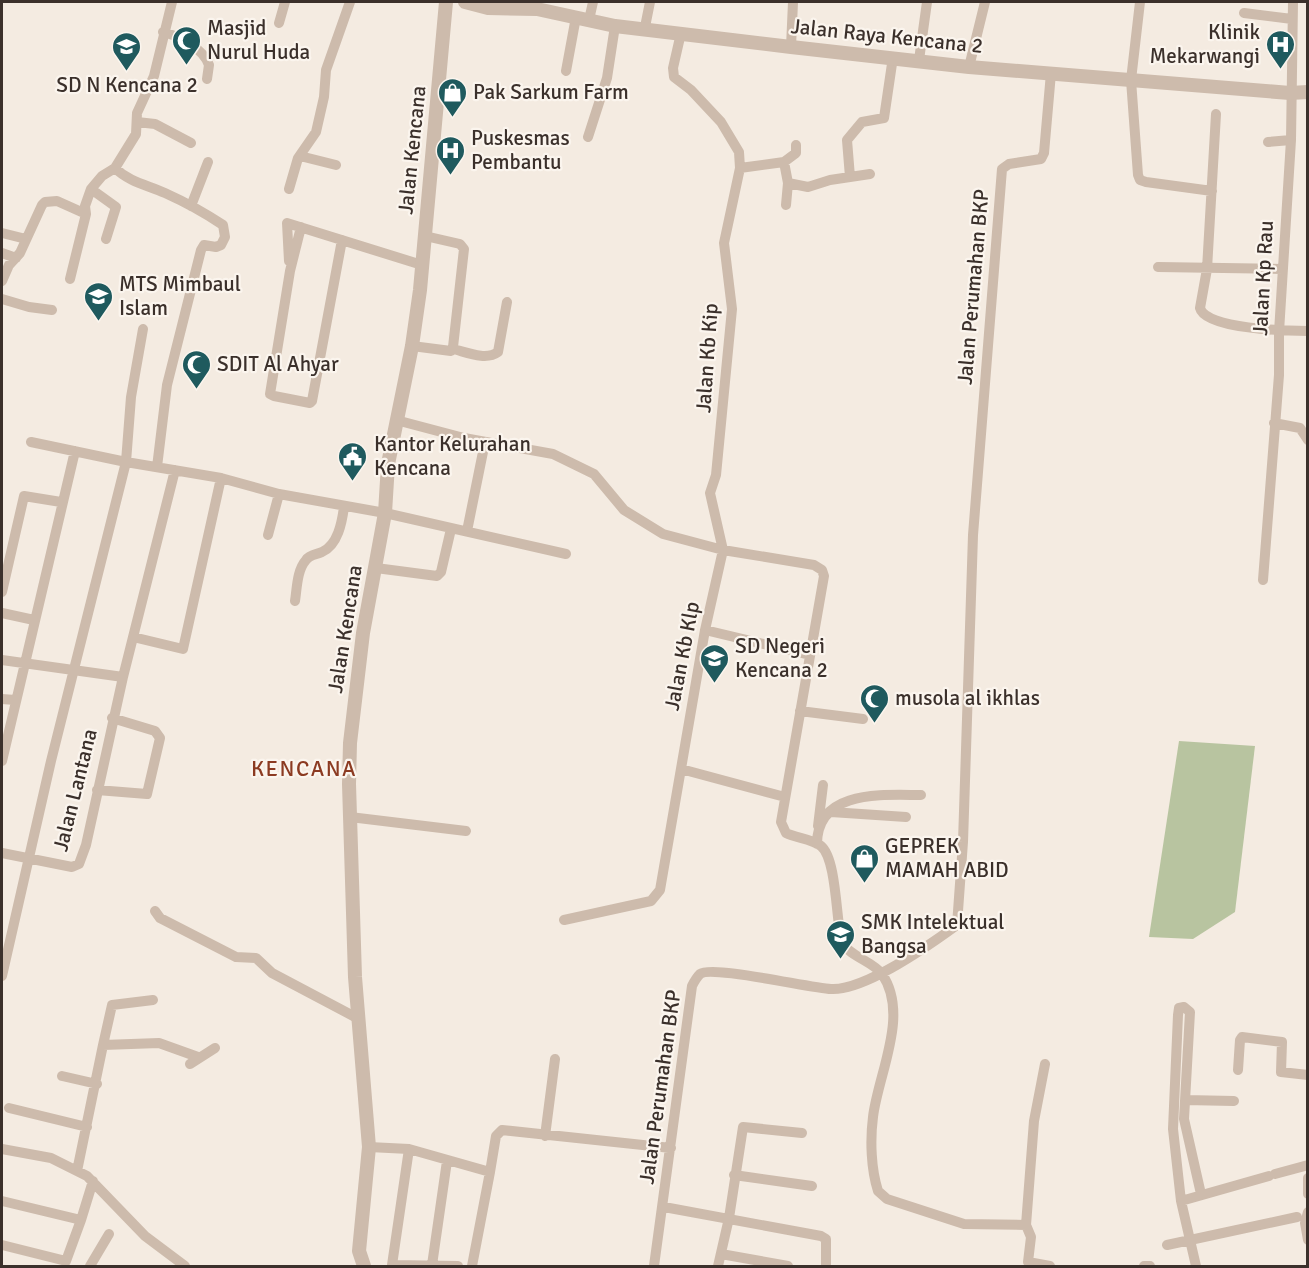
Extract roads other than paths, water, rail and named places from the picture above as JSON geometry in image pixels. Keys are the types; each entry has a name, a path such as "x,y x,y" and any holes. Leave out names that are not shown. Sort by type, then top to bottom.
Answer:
{"street":[{"path":"70,279 86,214 85,206 91,189 102,176 115,168 134,139 139,107 154,76 172,2"},
{"path":"279,23 285,2"},
{"path":"289,189 300,156 316,132 324,97 326,70 350,2"},
{"name":"Jalan Kencana","path":"364,1266 359,1251 369,1146 357,1018 350,817 354,691 385,513 388,464 412,346 447,2"},
{"name":"Jalan Raya Kencana 2","path":"465,2 488,8 538,5 615,26 645,27 791,47 969,67 1290,93 1308,92"},
{"path":"566,71 583,18 593,2"},
{"path":"645,27 650,2"},
{"path":"791,47 793,2"},
{"path":"919,60 927,2"},
{"path":"969,67 986,2"},
{"path":"1140,2 1131,81 1140,180 1212,191"},
{"name":"Jalan Kp Rau","path":"1263,580 1274,423 1280,375 1279,332 1291,140 1293,2"},
{"path":"1244,13 1292,19"},
{"path":"588,137 607,78 615,26"},
{"path":"163,32 183,39 205,57 209,65 207,79"},
{"path":"681,33 673,68 674,77 702,101 727,130 739,152 740,168 784,162 796,153 796,145"},
{"path":"850,177 847,140 862,122 884,118 893,57"},
{"name":"Jalan Perumahan BKP","path":"654,1266 664,1207 692,986 700,974 710,971 731,973 834,989 881,973 932,943 957,925 964,809 973,535 1002,169 1009,164 1041,159 1044,153 1051,73"},
{"path":"1216,114 1207,269 1201,313 1208,319 1279,332 1308,331"},
{"path":"137,122 155,124 191,143"},
{"path":"1268,142 1291,140"},
{"path":"300,156 336,165"},
{"path":"191,206 208,162"},
{"path":"784,162 788,183 786,205"},
{"path":"115,168 125,178 149,185 223,225 225,237 219,246 204,245 201,250 167,385 157,467"},
{"name":"Jalan Kb Kip","path":"723,550 710,493 717,475 732,323 731,293 724,243 740,168"},
{"path":"788,183 808,187 870,174"},
{"path":"91,189 116,207 106,239"},
{"path":"2,281 9,265 16,258 26,239 38,210 45,202 57,201 86,214"},
{"path":"342,240 312,401 309,403 270,394 290,271 287,223 342,240 422,265"},
{"path":"2,233 26,239"},
{"path":"425,236 460,244 464,249 453,349"},
{"path":"2,253 16,258"},
{"path":"1158,267 1283,269"},
{"path":"2,299 29,308 52,310"},
{"path":"412,346 453,349 492,356 498,352 507,302"},
{"name":"Jalan Lantana","path":"2,976 126,462 132,396 143,329"},
{"path":"396,420 485,442 553,454 594,474 624,510 650,528 723,550 814,565 822,570 824,576 780,822 783,830 790,835 817,844 824,849 838,901 842,943 881,973 893,999 893,1010 873,1116 873,1151 878,1191 887,1199 964,1224 1026,1225"},
{"path":"1274,423 1300,428 1308,440"},
{"path":"32,442 126,462 220,478 279,494 385,513 566,554"},
{"path":"467,531 485,442"},
{"path":"2,761 61,502 75,451"},
{"name":"Jalan Lantana","path":"2,853 72,867 79,864 112,718 175,470"},
{"path":"133,637 183,649 220,478"},
{"path":"268,534 279,494"},
{"path":"2,592 24,496 61,502"},
{"path":"295,601 304,563 310,556 322,552 331,545 341,524 344,507"},
{"path":"376,568 437,576 441,572 451,529"},
{"name":"Jalan Kb Klp","path":"564,920 651,901 656,898 660,890 705,630 723,550"},
{"path":"2,613 34,620"},
{"path":"705,630 810,655"},
{"path":"2,660 123,677"},
{"path":"2,699 15,700"},
{"path":"800,711 863,719"},
{"path":"97,790 147,794 160,738 155,731 112,718"},
{"path":"681,769 785,797"},
{"path":"817,844 823,785"},
{"path":"817,831 831,812 850,799 866,795 921,795"},
{"path":"831,812 906,817"},
{"path":"350,817 466,831"},
{"path":"155,911 160,918 236,957 256,958 272,973 357,1018"},
{"path":"77,1171 112,1005 153,1000"},
{"path":"1196,1266 1181,1201 1173,1110 1179,1008 1184,1007 1190,1012 1185,1132 1201,1194"},
{"path":"1238,1070 1242,1037 1282,1042 1281,1072 1308,1075"},
{"path":"103,1045 159,1043 194,1061 215,1048"},
{"path":"545,1136 555,1059"},
{"path":"1045,1064 1034,1121 1026,1225 1031,1237 1028,1264 1050,1266"},
{"path":"62,1076 97,1084"},
{"path":"1185,1100 1234,1101"},
{"path":"9,1108 87,1127"},
{"path":"718,1266 729,1218 743,1127 802,1133"},
{"path":"472,1266 496,1136 499,1131 671,1148"},
{"path":"369,1146 408,1149 490,1172"},
{"path":"2,1149 47,1158 77,1171 93,1182 145,1236 184,1266"},
{"path":"408,1149 392,1265 458,1266"},
{"path":"432,1265 447,1161"},
{"path":"1181,1201 1308,1165"},
{"path":"734,1175 812,1186"},
{"path":"1308,1178 1308,1194"},
{"path":"2,1245 65,1264 93,1182"},
{"path":"2,1201 81,1220"},
{"path":"664,1207 822,1236 826,1239 826,1266"},
{"path":"1308,1212 1305,1223 1308,1240"},
{"path":"1167,1245 1297,1218"},
{"path":"90,1266 109,1234"},
{"path":"721,1254 788,1266"},
{"path":"1144,1266 1150,1266"}],"place":[{"name":"Masjid Nurul Huda","path":"186,66"},
{"name":"Klinik Mekarwangi","path":"1281,70"},
{"name":"SD N Kencana 2","path":"127,72"},
{"name":"Pak Sarkum Farm","path":"452,118"},
{"name":"Puskesmas Pembantu","path":"450,176"},
{"name":"MTS Mimbaul Islam","path":"98,322"},
{"name":"SDIT Al Ahyar","path":"196,390"},
{"name":"Kantor Kelurahan Kencana","path":"353,482"},
{"name":"SD Negeri Kencana 2","path":"714,684"},
{"name":"musola al ikhlas","path":"874,724"},
{"name":"GEPREK MAMAH ABID","path":"864,884"},
{"name":"SMK Intelektual Bangsa","path":"840,960"}],"district":[{"name":"KENCANA","path":"304,768"}]}
